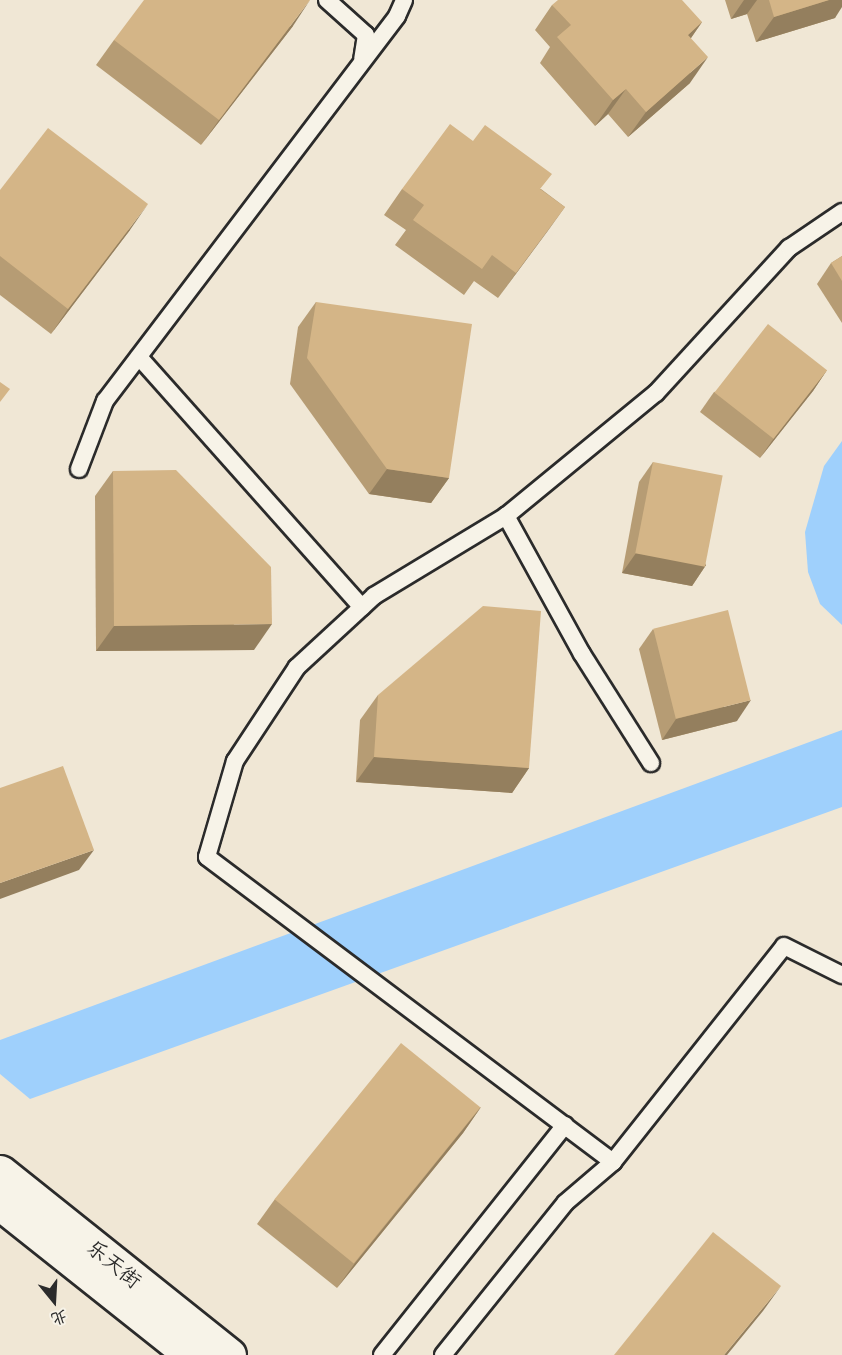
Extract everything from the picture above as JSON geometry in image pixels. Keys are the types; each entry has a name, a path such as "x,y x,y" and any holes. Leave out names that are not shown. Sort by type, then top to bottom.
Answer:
{"street":[{"name":"乐天街","path":"0,1172 229,1355"},
{"name":"乐天街","path":"0,1203 191,1355"}],"lane":[{"path":"327,0 366,35 360,65"},
{"path":"79,469 105,401 360,65 404,0"},
{"path":"614,1162 207,857 235,761 297,667 362,607 506,516 656,393 789,248 842,212"},
{"path":"139,357 362,607"},
{"path":"506,516 582,654 651,763"},
{"path":"443,1355 565,1203 614,1162 784,946 842,975"},
{"path":"382,1355 565,1125"}],"water":[{"path":"842,441 842,625 820,604 808,572 805,532 824,466"},
{"path":"842,730 842,807 30,1099 0,1074 0,1040"}],"building":[{"path":"144,0 310,0 219,120 114,40"},
{"path":"558,0 682,0 702,22 688,35 708,57 646,112 626,89 613,100 557,37 571,25 552,5"},
{"path":"769,0 829,0 774,17"},
{"path":"450,124 473,141 485,125 552,174 540,189 565,207 516,273 492,255 482,269 413,220 424,205 402,189"},
{"path":"48,128 148,204 68,309 0,256 0,190"},
{"path":"842,256 842,281 831,263"},
{"path":"316,302 472,324 449,478 387,469 307,358"},
{"path":"768,324 827,370 774,439 714,393"},
{"path":"0,382 10,389 0,402"},
{"path":"653,462 723,476 705,567 635,553"},
{"path":"176,470 271,567 272,624 114,626 113,471"},
{"path":"483,606 541,611 529,768 374,757 378,695"},
{"path":"728,610 750,700 676,719 653,629"},
{"path":"63,766 94,850 0,883 0,788"},
{"path":"401,1043 480,1107 354,1263 275,1199"},
{"path":"713,1232 781,1286 724,1355 614,1355"}]}
